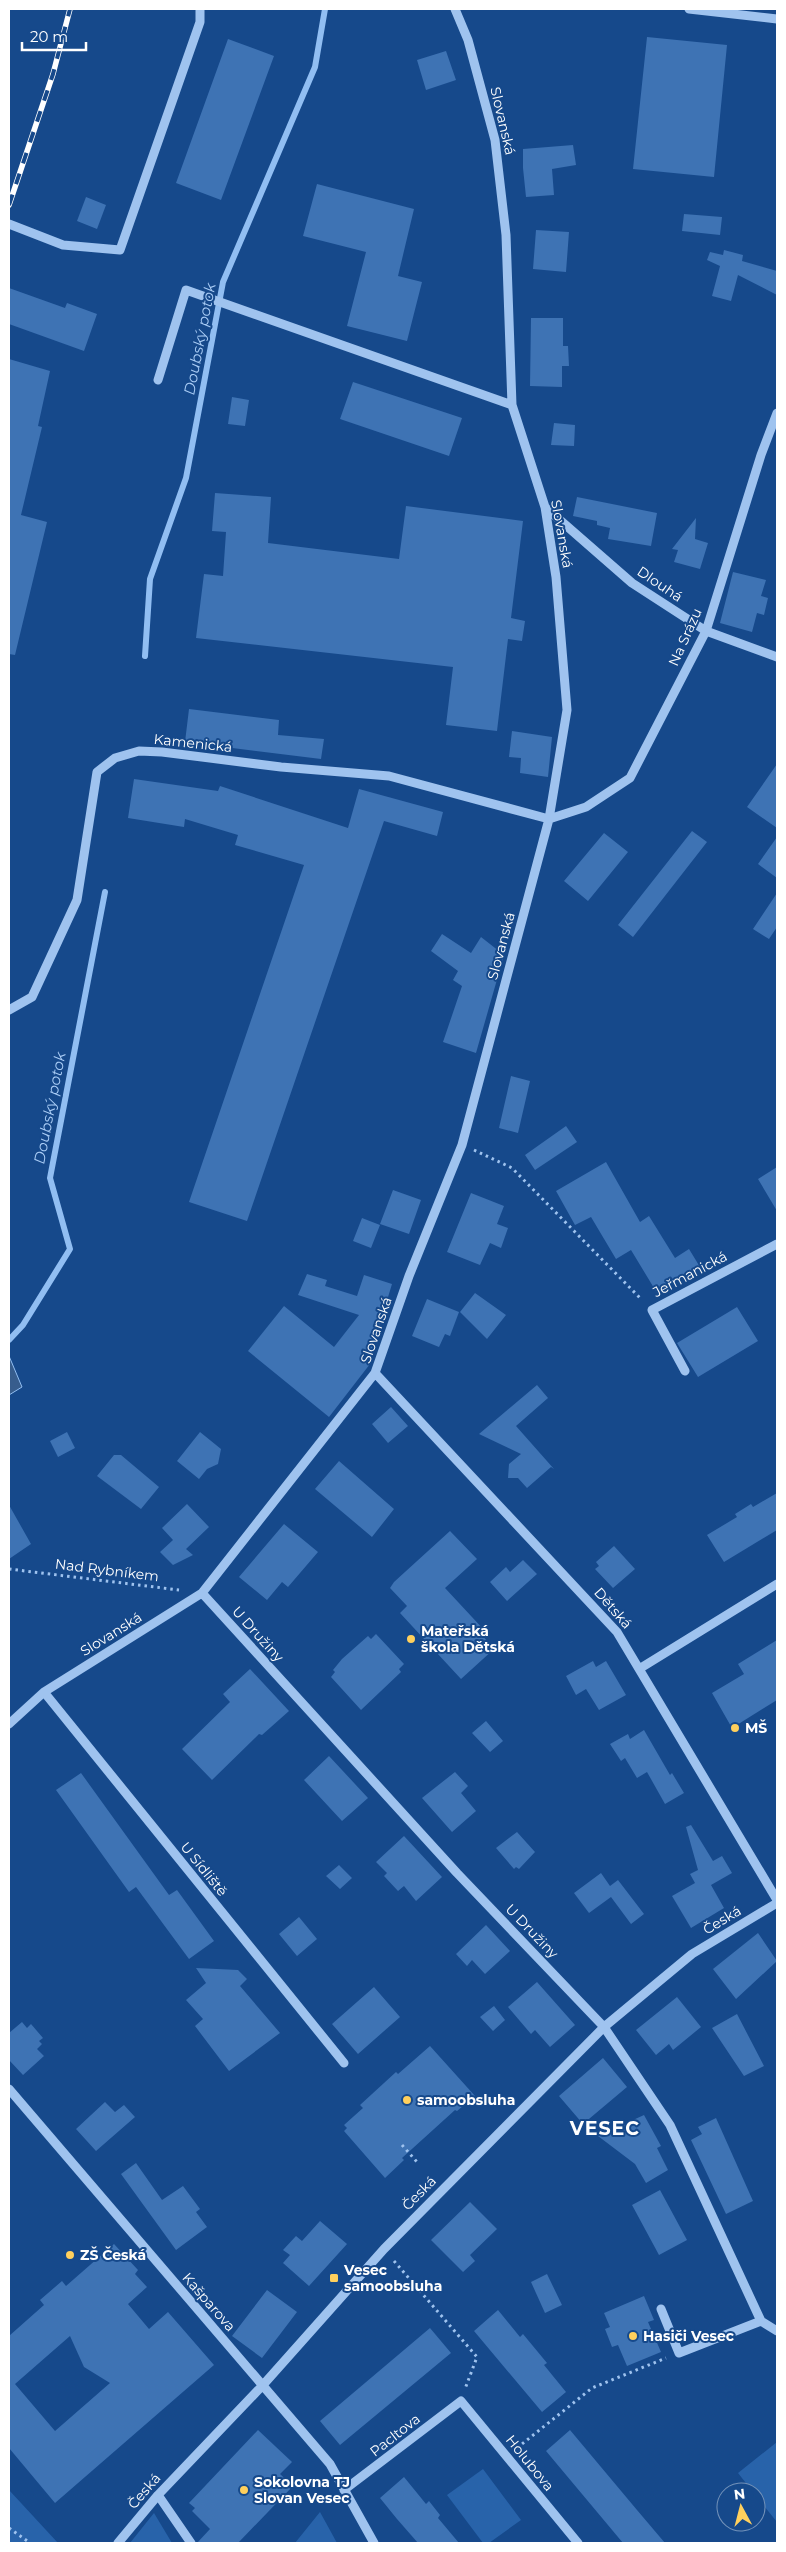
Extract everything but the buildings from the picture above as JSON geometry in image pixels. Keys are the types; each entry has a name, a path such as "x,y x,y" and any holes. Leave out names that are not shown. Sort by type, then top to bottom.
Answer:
{"street":[{"path":"9,224 63,245 120,250 200,22 200,9"},
{"name":"Slovanská","path":"9,1724 44,1692 202,1593 376,1373 408,1276 462,1145 549,819 567,710 556,577 545,507 512,405 506,235 496,140 468,40 455,9"},
{"path":"689,9 777,19"},
{"path":"158,380 186,290 512,405"},
{"name":"Na Srázu","path":"549,819 586,807 630,778 706,631 761,455 777,413"},
{"name":"Dlouhá","path":"545,507 632,583 706,631 777,657"},
{"name":"Kamenická","path":"9,1010 32,997 77,900 97,772 115,758 139,751 389,776 549,819"},
{"name":"Jeřmanická","path":"685,1372 652,1310 777,1244"},
{"name":"Dětská","path":"376,1373 618,1632 777,1902"},
{"path":"639,1669 777,1584"},
{"name":"U Družiny","path":"202,1593 457,1873 604,2027 670,2125 761,2321"},
{"name":"U Sídliště","path":"44,1692 344,2063"},
{"name":"Česká","path":"118,2543 158,2495 263,2385 384,2249 604,2027 692,1954 777,1902"},
{"name":"Kašparova","path":"9,2089 330,2464 374,2543"},
{"path":"661,2309 679,2353 761,2321 777,2331"},
{"name":"Holubova","path":"461,2401 578,2543"},
{"name":"Pacltova","path":"344,2490 461,2401"},
{"path":"158,2495 191,2543"}],"path":[{"path":"462,1145 512,1168 652,1310"},
{"name":"Nad Rybníkem","path":"9,1569 202,1593"},
{"path":"402,2145 417,2162"},
{"path":"384,2249 476,2357 461,2401"},
{"path":"507,2456 592,2388 679,2353"},
{"path":"9,2528 30,2543"}],"shaded area":[{"path":"9,1356 22,1387 9,1395"},
{"path":"777,2442 777,2522 766,2508 766,2482 745,2482 738,2473"},
{"path":"483,2469 521,2520 489,2543 483,2543 447,2495"},
{"path":"9,2490 58,2543 9,2543"},
{"path":"320,2512 337,2543 295,2543"},
{"path":"154,2513 172,2543 130,2543"}],"waterway":[{"name":"Doubský potok","path":"145,656 150,579 186,478 223,282 315,67 325,9"},
{"name":"Doubský potok","path":"9,1340 23,1325 70,1249 50,1178 105,892"}],"railway":[{"path":"9,205 53,74 70,9"}],"place":[{"name":"Mateřská škola Dětská","path":"411,1639"},
{"name":"MŠ","path":"735,1728"},
{"name":"samoobsluha","path":"407,2100"},
{"name":"ZŠ Česká","path":"70,2255"},
{"name":"Vesec samoobsluha","path":"334,2278"},
{"name":"Hasiči Vesec","path":"633,2336"},
{"name":"Sokolovna TJ Slovan Vesec","path":"244,2490"}],"district":[{"name":"VESEC","path":"605,2128"}]}
